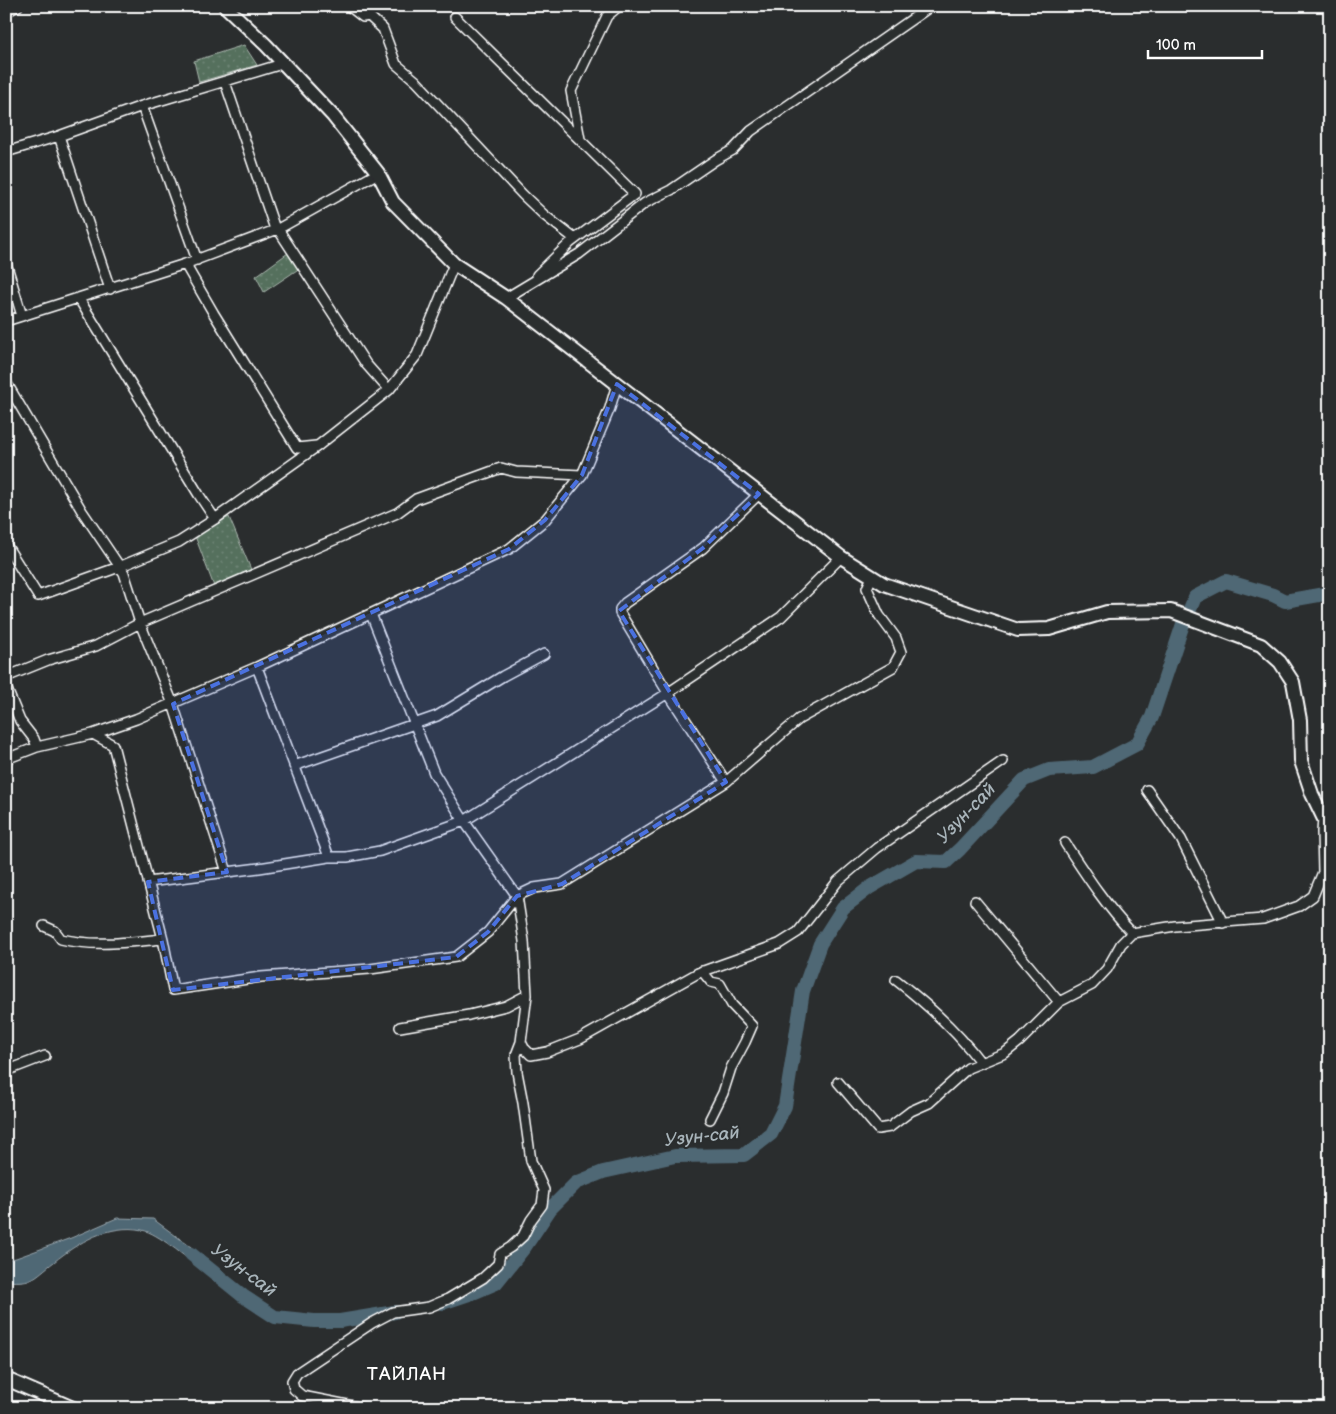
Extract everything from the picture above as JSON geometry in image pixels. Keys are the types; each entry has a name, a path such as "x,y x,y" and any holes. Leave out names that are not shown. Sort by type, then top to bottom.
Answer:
{"street":[{"path":"6,12 18,6"},
{"path":"225,6 266,45 333,116 378,173 393,202 454,264 506,298 841,558 884,584 1018,630 1049,628 1108,612 1171,611 1261,645 1280,662 1293,682 1300,720 1301,761 1312,794 1326,819 1322,832 1323,872 1313,896 1299,906 1263,919 1175,926 1132,933 1121,944 1107,969 1092,985 1059,1002 1020,1042 1005,1053 968,1068 929,1103 911,1111 890,1128 878,1129 838,1082"},
{"path":"349,6 363,18 369,16 383,29 396,64 416,81 544,215 575,239"},
{"path":"580,140 571,91 607,16 619,6"},
{"path":"506,298 579,254 644,203 671,190 733,150 750,130 930,6"},
{"path":"455,17 635,194 575,239 528,284"},
{"path":"6,152 59,136 187,91 226,82 282,64"},
{"path":"226,82 276,229 366,364 389,390"},
{"path":"142,106 197,260"},
{"path":"59,136 110,289"},
{"path":"6,321 197,260 276,229 378,173"},
{"path":"6,263 22,316"},
{"path":"185,264 297,448 319,445"},
{"path":"6,545 38,596 119,567 179,542 215,519 319,445 389,390 417,355 454,264"},
{"path":"79,299 215,519"},
{"path":"6,382 82,511 124,573 140,623 173,704 228,872"},
{"path":"6,759 37,747 94,734 173,704 257,668 509,549 545,520 582,475 618,384"},
{"path":"6,677 48,660 96,646 140,623 397,513 416,499 501,468 516,472 582,475"},
{"path":"726,782 668,693 620,613 620,609 625,603 703,548 759,494"},
{"path":"148,882 329,856 347,857 380,851 464,821 668,693 781,617 841,558"},
{"path":"94,734 113,745 163,939 173,990 262,977 370,969 456,957 488,932 517,896 534,888 562,884 726,782 799,719 892,667 900,652 896,638 872,602 867,588 872,577"},
{"path":"366,1408 302,1396 294,1389 292,1381 298,1373 372,1323 396,1311 429,1307 448,1299 483,1278 498,1264 500,1254 523,1236 531,1220 542,1205 544,1190 531,1161 525,1112 517,1072 516,1055 521,1042 527,995 524,941 517,896 464,821 434,773 370,614"},
{"path":"294,766 437,716 503,676 544,654"},
{"path":"257,668 329,856"},
{"path":"6,687 20,721 34,739 37,747"},
{"path":"521,1042 524,1048 531,1054 547,1052 580,1039 702,971 779,944 798,932 838,881 877,848 1003,761"},
{"path":"1147,790 1181,839 1223,923"},
{"path":"1065,844 1095,888 1132,933"},
{"path":"975,901 1059,1002"},
{"path":"44,926 55,931 61,939 80,944 163,939"},
{"path":"702,971 710,982 720,984 732,1005 752,1026 731,1068 723,1093 710,1119"},
{"path":"896,980 924,1002 971,1050 981,1063"},
{"path":"400,1027 469,1015 506,1006 527,995"},
{"path":"6,1070 45,1056"},
{"path":"6,1379 73,1408"}],"highlighted area":[{"path":"617,384 759,494 703,548 619,611 726,782 562,884 517,896 488,932 456,957 173,990 148,882 227,872 173,704 509,549 545,520 582,475"}],"green space":[{"path":"244,45 257,65 199,82 194,61"},
{"path":"288,253 300,268 264,292 256,276"},
{"path":"229,517 252,572 215,589 195,536"}],"water":[{"path":"117,1218 153,1219 210,1261 200,1268 149,1232 118,1229 95,1236 73,1248 33,1278 22,1281 6,1281 6,1260 71,1238"}],"waterway":[{"name":"Узун-сай","path":"1188,614 1195,597 1226,581 1273,595 1285,601 1330,593"},
{"name":"Узун-сай","path":"442,1303 496,1283 524,1248 550,1209 576,1183 603,1172 675,1156 744,1155 771,1134 785,1106 803,991 820,944 843,908 869,888 916,861 946,862 1024,780 1049,770 1093,767 1137,744 1152,717 1183,624"},
{"name":"Узун-сай","path":"191,1254 243,1296 275,1317 314,1321 340,1321 395,1312"}],"district":[{"name":"ТАЙЛАН","path":"407,1373"}]}
